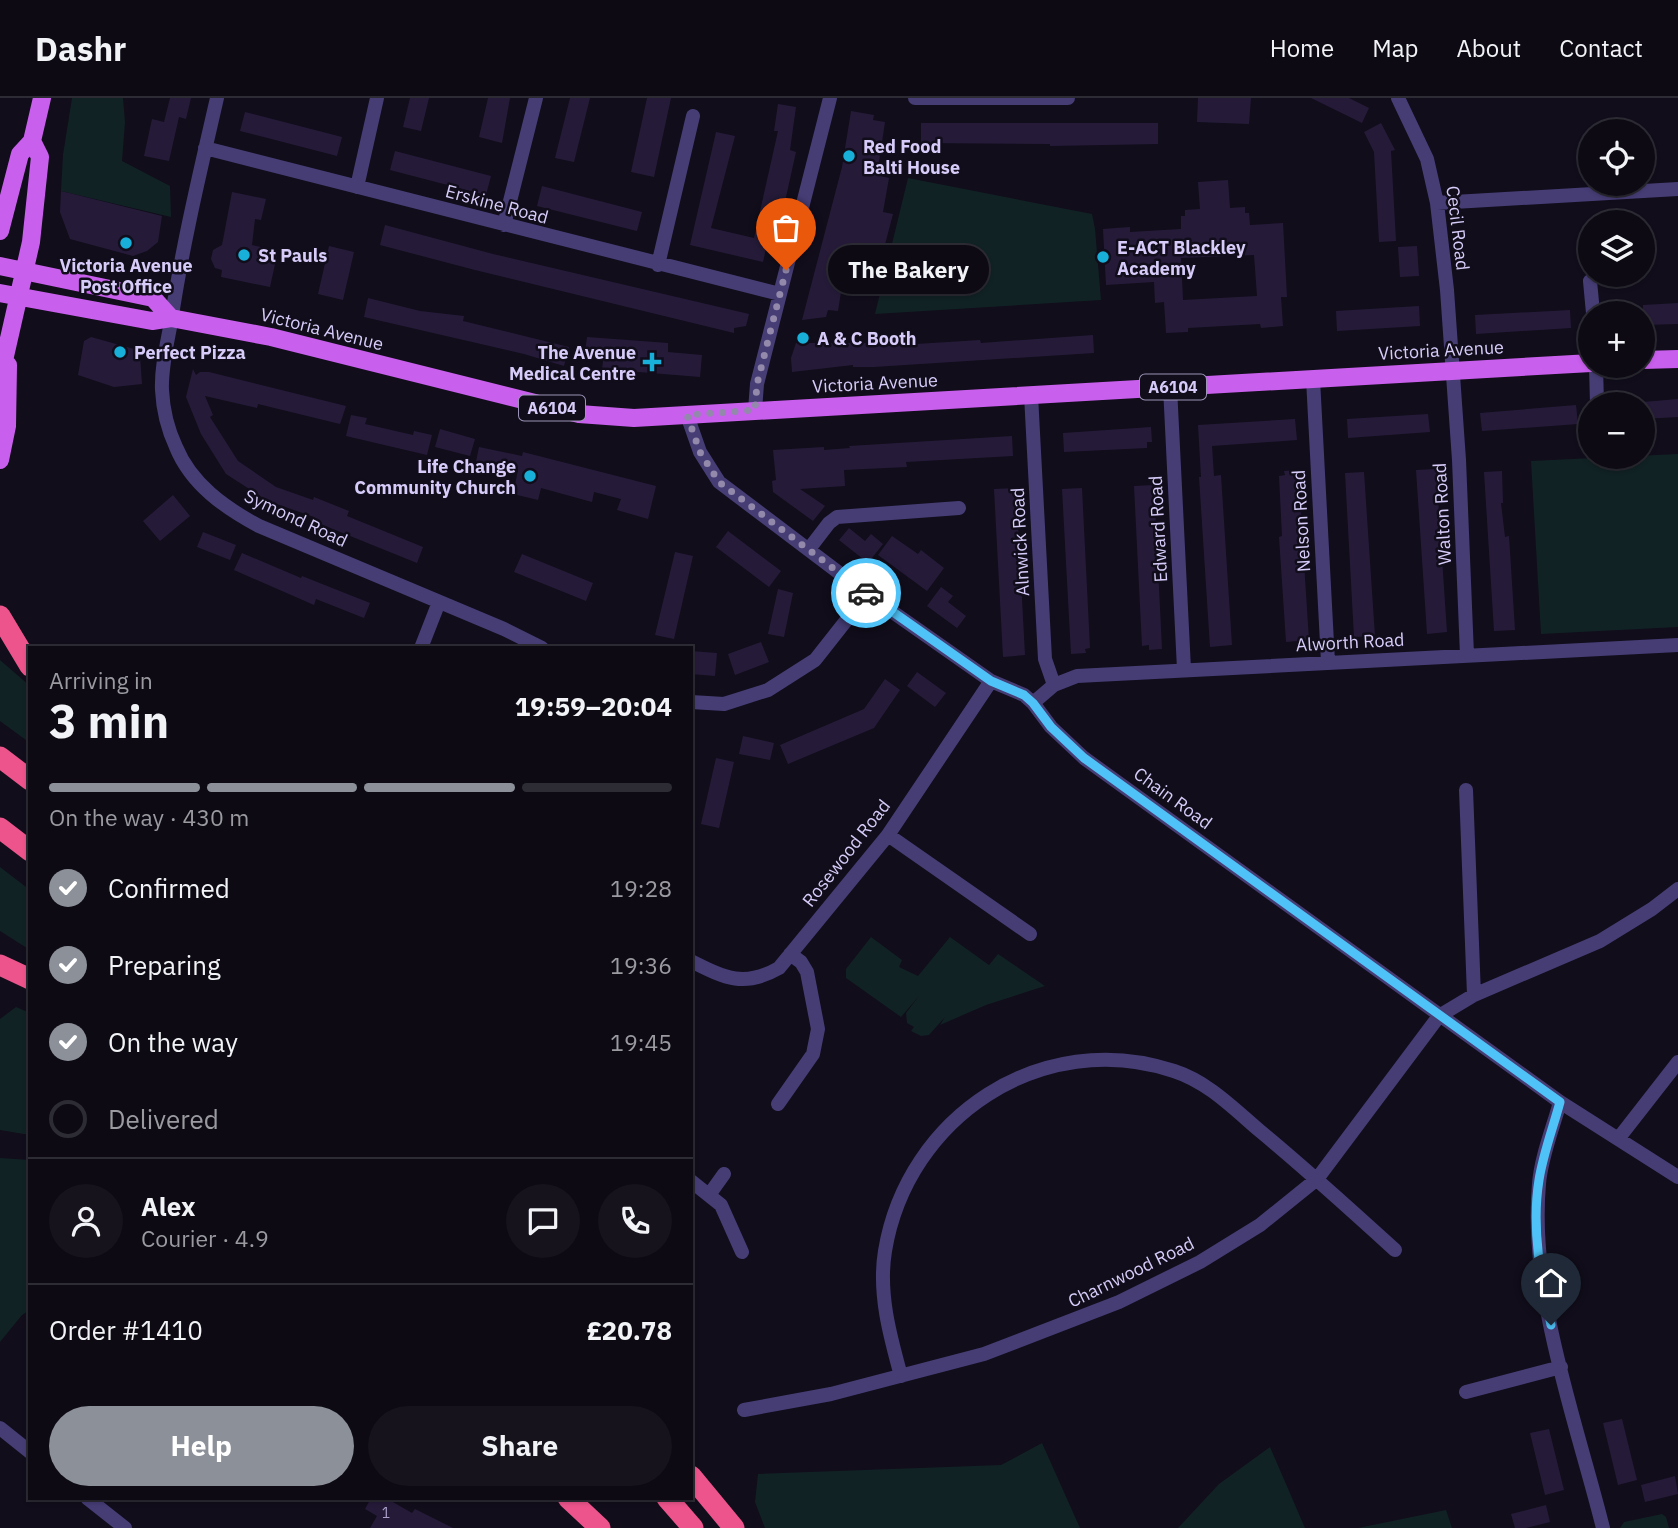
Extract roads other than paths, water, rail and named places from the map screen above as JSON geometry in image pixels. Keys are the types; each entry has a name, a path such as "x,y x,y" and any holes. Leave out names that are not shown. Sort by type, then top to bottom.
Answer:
{"highway":[{"path":"0,617 28,664"},
{"path":"0,641 28,664"},
{"path":"0,757 28,778"},
{"path":"0,828 28,849"},
{"path":"0,965 28,978"},
{"path":"693,1478 734,1528"},
{"path":"570,1500 600,1528"},
{"path":"586,1500 609,1528"},
{"path":"669,1500 694,1528"},
{"path":"688,1500 707,1528"}],"main road":[{"path":"0,231 20,154 32,141 42,98"},
{"path":"0,460 7,426 8,294 11,268 31,242 40,158 32,141"},
{"name":"Victoria Avenue","path":"11,268 153,298 172,318"},
{"name":"Victoria Avenue","path":"8,294 152,321 172,318 271,337 579,414 634,418 1578,364"},
{"path":"0,378 9,340"},
{"path":"1655,360 1678,359"}],"street":[{"name":"Symond Road","path":"217,98 176,286 162,388 164,407 177,449 204,488 259,526 538,646"},
{"path":"357,187 377,98"},
{"path":"504,225 536,98"},
{"path":"755,410 757,384 830,98"},
{"path":"915,98 1068,98"},
{"name":"Cecil Road","path":"1398,98 1424,149 1437,203 1452,371"},
{"path":"658,265 693,116"},
{"name":"Erskine Road","path":"205,148 780,294"},
{"path":"1437,203 1678,190"},
{"name":"Walton Road","path":"1452,371 1468,655"},
{"name":"Nelson Road","path":"1313,379 1328,662"},
{"name":"Edward Road","path":"1170,387 1184,669"},
{"name":"Alnwick Road","path":"1031,395 1045,659 1054,685"},
{"name":"Chain Road","path":"687,415 700,452 719,482 867,594 991,681 1024,695 1051,727 1084,758 1439,1016 1560,1102 1678,1177"},
{"path":"809,549 837,517 959,508"},
{"path":"693,704 724,704 768,690 815,660 867,594"},
{"path":"422,646 439,602"},
{"name":"Alworth Road","path":"1033,703 1054,685 1077,676 1678,645"},
{"name":"Rosewood Road","path":"693,962 717,974 742,980 766,975 779,968 888,835 991,681"},
{"path":"1466,790 1474,995"},
{"path":"888,835 1030,934"},
{"path":"1439,1016 1474,995 1600,941 1652,909 1678,889"},
{"path":"773,1083 782,1098 813,1054 818,1029 807,972 801,962 790,954"},
{"name":"Charnwood Road","path":"744,1410 831,1394 984,1354 1027,1339 1158,1284 1260,1226 1317,1179 1439,1016"},
{"path":"901,1376 884,1296 884,1253 901,1196 912,1172 938,1135 964,1110 1015,1079 1050,1066 1096,1061 1141,1063 1174,1071 1206,1085 1317,1179 1395,1250"},
{"path":"1618,1139 1678,1062"},
{"path":"1560,1102 1539,1181 1537,1235 1542,1283 1602,1528"},
{"path":"709,1195 724,1174"},
{"path":"693,1183 722,1205 742,1252"},
{"path":"1466,1392 1561,1367"},
{"path":"0,1428 28,1450"},
{"path":"90,1500 125,1528"}],"place":[{"name":"Red Food Balti House","path":"849,156"},
{"name":"Victoria Avenue Post Office","path":"126,243"},
{"name":"St Pauls","path":"244,255"},
{"name":"E-ACT Blackley Academy","path":"1103,257"},
{"name":"The Bakery","path":"786,270"},
{"name":"A & C Booth","path":"803,338"},
{"name":"Perfect Pizza","path":"120,352"},
{"name":"The Avenue Medical Centre","path":"652,362"},
{"name":"Life Change Community Church","path":"530,476"}]}
